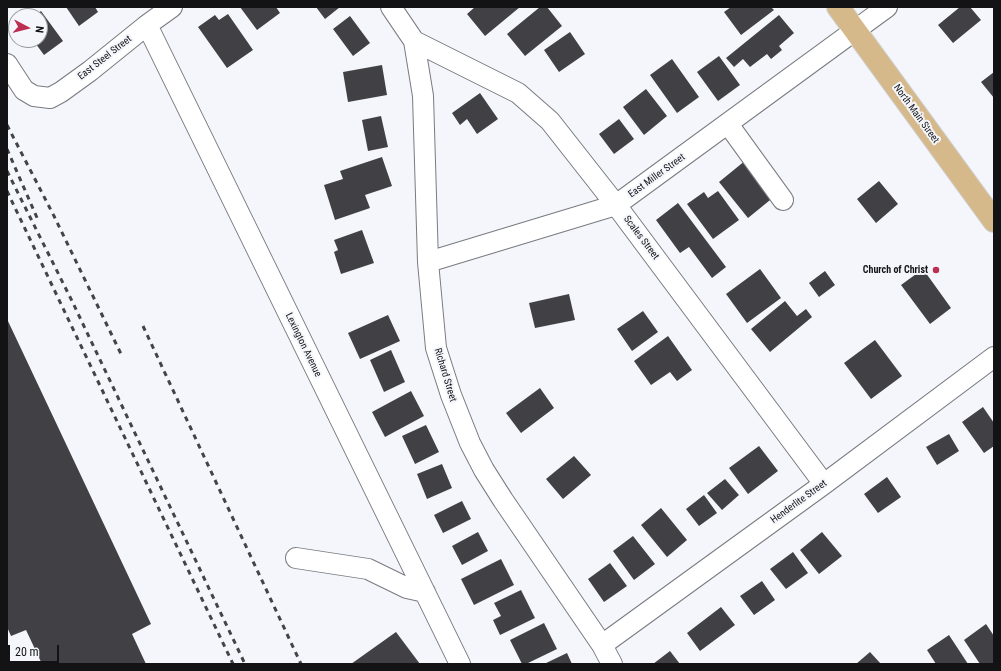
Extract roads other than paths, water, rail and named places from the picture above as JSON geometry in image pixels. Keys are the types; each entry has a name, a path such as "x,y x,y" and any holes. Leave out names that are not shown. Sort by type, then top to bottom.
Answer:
{"main road":[{"name":"North Main Street","path":"838,7 994,221"}],"street":[{"name":"East Steel Street","path":"7,64 24,90 34,96 50,98 90,71 172,7"},
{"path":"391,7 414,41"},
{"name":"East Miller Street","path":"428,262 616,205 887,7"},
{"name":"Lexington Avenue","path":"147,26 460,664"},
{"name":"Scales Street","path":"414,41 518,93 550,121 616,205 824,484"},
{"name":"Richard Street","path":"414,41 423,96 428,262 436,348 451,395 470,444 503,500 602,645 612,664"},
{"path":"728,124 783,200"},
{"name":"Henderlite Street","path":"602,645 824,484 994,357"},
{"path":"296,558 368,569 407,588 425,592"}],"railway":[{"path":"7,125 54,216 122,356"},
{"path":"7,149 38,220"},
{"path":"7,171 72,301 245,664"},
{"path":"7,191 233,664"},
{"path":"143,326 301,664"}],"place":[{"name":"Church of Christ","path":"936,270"}]}
